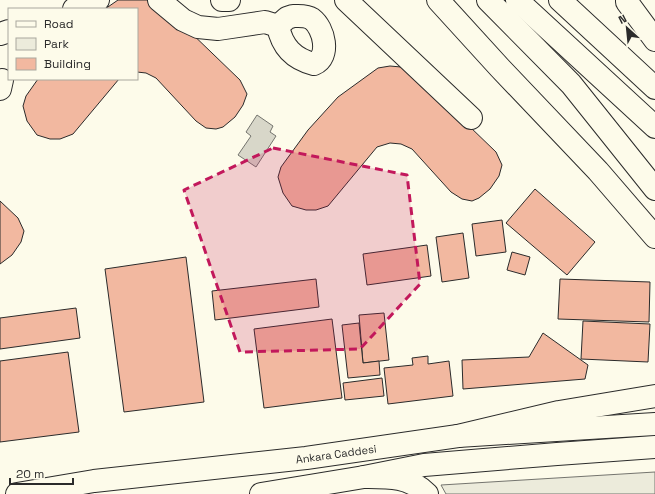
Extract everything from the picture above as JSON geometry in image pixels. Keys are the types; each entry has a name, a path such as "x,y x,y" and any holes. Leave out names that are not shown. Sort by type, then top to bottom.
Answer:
{"main road":[{"path":"77,8 98,0"},
{"path":"159,0 183,20 198,27 218,29 265,22 278,26"},
{"path":"222,0 229,0"},
{"path":"346,0 472,118"},
{"path":"438,0 598,171 655,237"},
{"path":"488,0 571,84 655,189"},
{"path":"517,0 655,127"},
{"path":"560,0 655,88"},
{"path":"627,0 655,40"},
{"path":"458,436 559,412 655,396"},
{"name":"Ankara Caddesi","path":"17,494 94,481 306,458 458,436 655,424"},
{"path":"261,494 364,477 424,465 655,447"},
{"path":"364,477 394,477 408,481 427,494"},
{"path":"65,494 94,481"}],"highlighted area":[{"path":"273,148 407,175 420,284 360,349 240,352 184,190"}],"green space":[{"path":"655,472 655,494 446,494 441,485"}],"shaded area":[{"path":"257,115 273,126 270,132 276,136 256,167 238,155 251,136 246,132"}],"building":[{"path":"118,0 157,0 240,80 247,94 243,105 235,117 223,127 216,129 206,128 196,121 156,78 146,73 138,72 138,8 106,8"},
{"path":"390,66 401,67 412,71 496,152 502,165 499,176 490,189 479,198 472,201 462,199 451,192 412,149 401,144 390,143 377,147 328,206 316,210 306,210 292,206 283,193 278,177 281,167 308,130 338,97 378,68"},
{"path":"37,80 118,80 73,134 60,139 50,139 37,135 27,121 23,106 26,96"},
{"path":"535,189 595,242 567,275 506,223"},
{"path":"0,201 18,218 24,231 21,242 12,255 0,264"},
{"path":"502,220 506,252 476,256 472,224"},
{"path":"463,233 469,278 442,282 436,237"},
{"path":"427,245 431,276 367,285 363,254"},
{"path":"512,252 530,257 525,275 507,270"},
{"path":"186,257 204,402 124,412 105,269"},
{"path":"316,279 319,307 215,320 212,291"},
{"path":"560,279 650,282 649,322 558,319"},
{"path":"76,308 80,338 0,349 0,318"},
{"path":"384,313 389,360 363,363 359,315"},
{"path":"332,319 342,398 264,408 254,329"},
{"path":"583,321 650,324 648,362 581,359"},
{"path":"359,323 363,363 379,361 380,375 348,378 342,325"},
{"path":"543,333 588,365 585,379 463,389 462,360 529,357"},
{"path":"68,352 79,432 0,442 0,361"},
{"path":"428,356 428,364 449,361 453,396 388,404 384,368 413,365 412,358"},
{"path":"382,378 384,396 345,400 343,383"}]}
